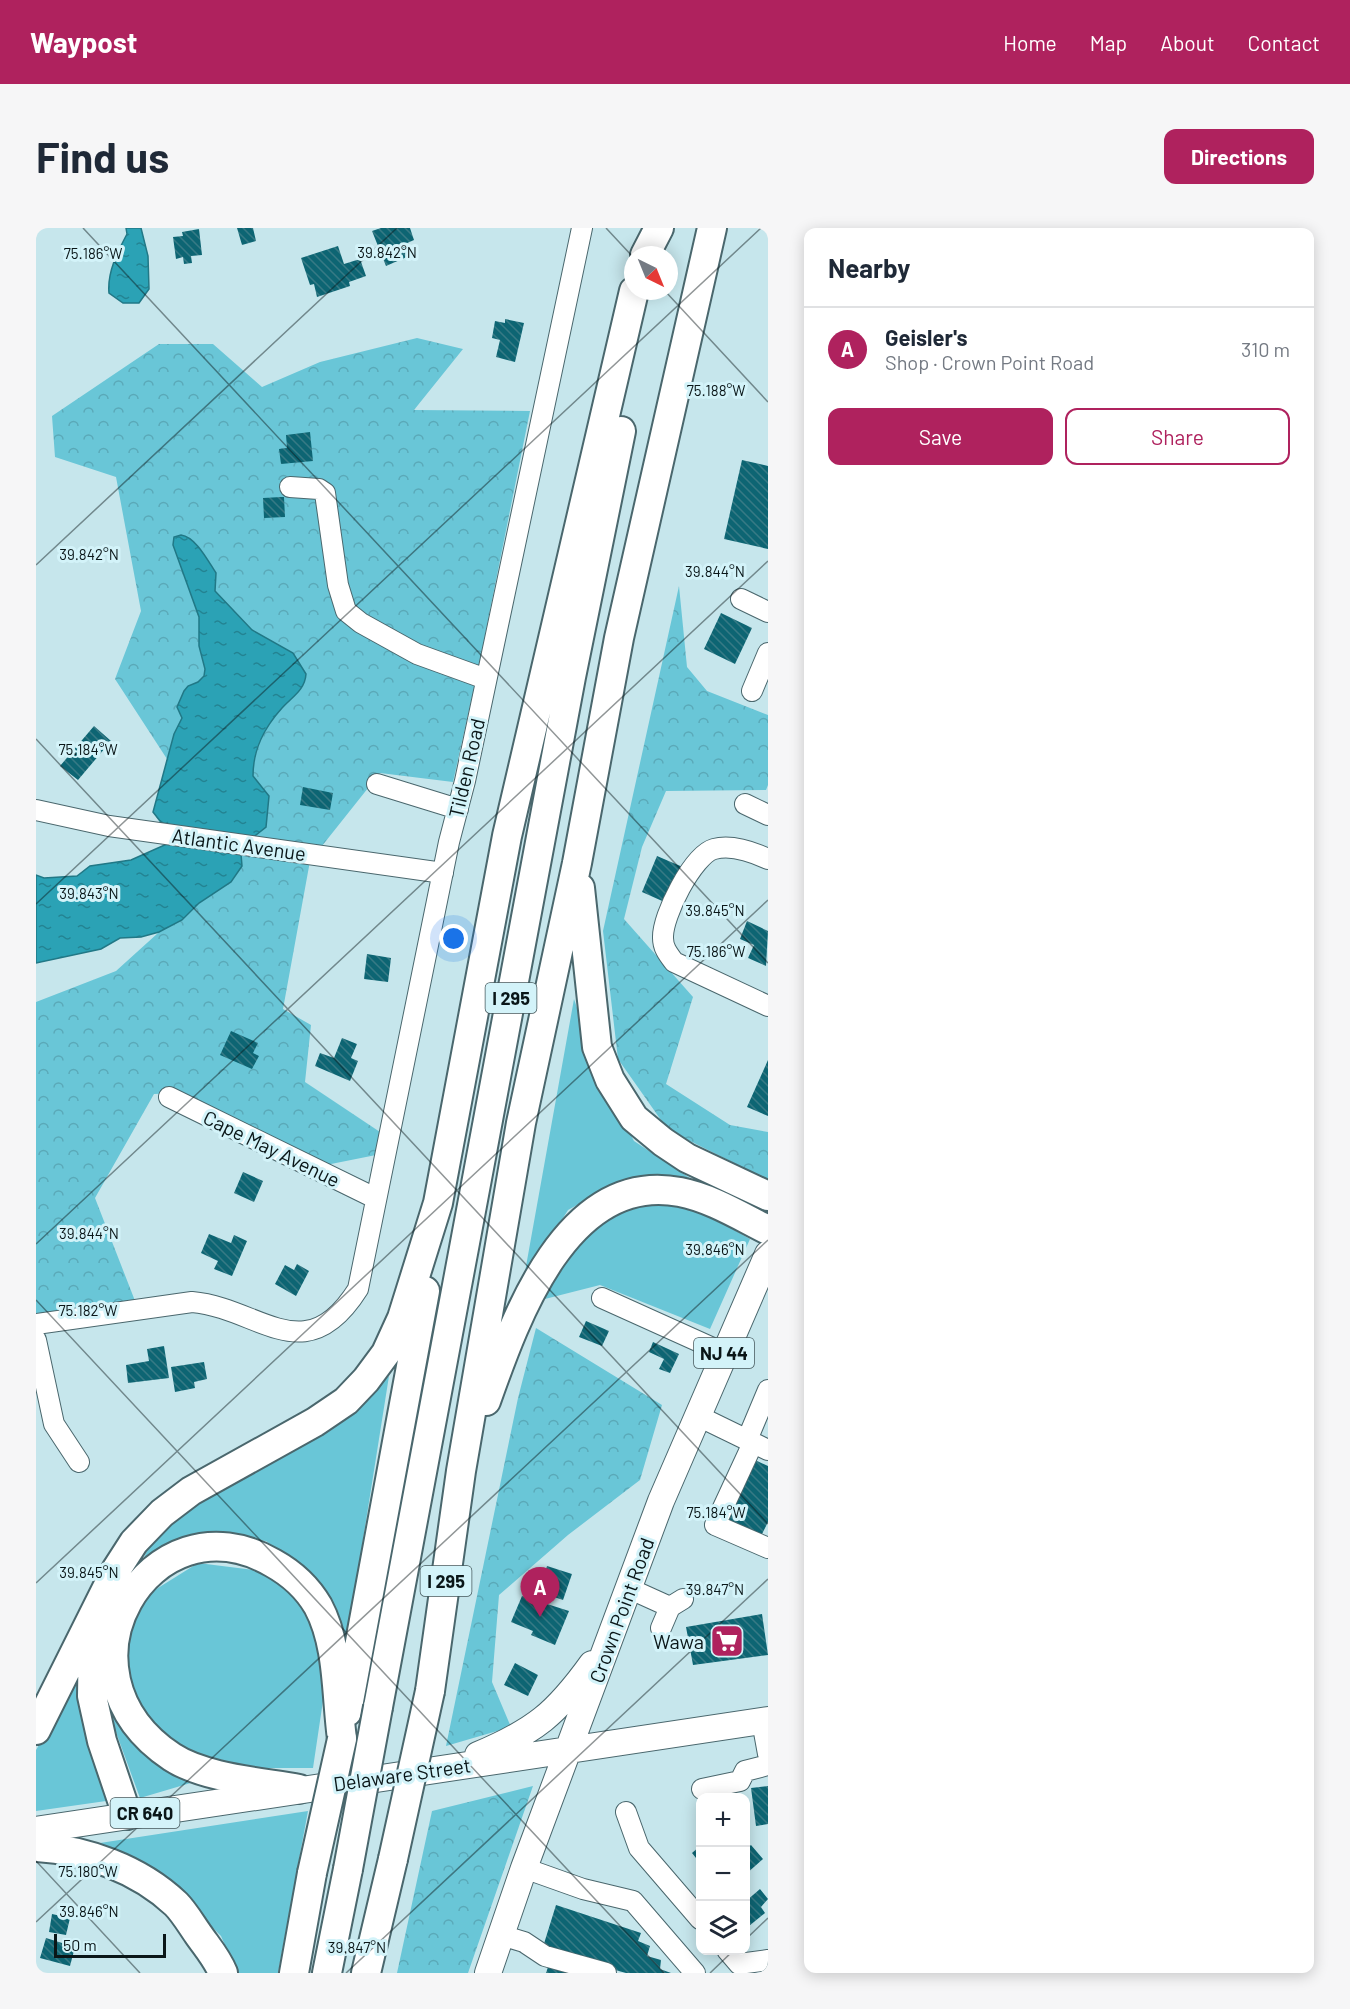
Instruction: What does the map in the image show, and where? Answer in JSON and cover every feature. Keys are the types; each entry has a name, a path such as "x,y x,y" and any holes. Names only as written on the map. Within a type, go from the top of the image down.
{"highway":[{"path":"650,246 660,228"},
{"path":"657,246 660,228"},
{"name":"I 295","path":"366,1973 430,1691 461,1471 521,1123 577,862 619,638 712,228"},
{"path":"294,1973 312,1873 342,1739 429,1270 434,1218 507,836 632,300"},
{"name":"I 295","path":"327,1973 571,677 647,300"},
{"path":"577,862 597,1047 610,1080 634,1118 663,1142 687,1158 768,1196"},
{"path":"461,1471 509,1340 528,1298 554,1252 577,1225 600,1208 623,1197 650,1190 679,1192 704,1199 768,1230"},
{"path":"36,1730 122,1561 134,1542 162,1513 192,1491 315,1422 346,1401 366,1380 386,1353 402,1318 434,1218"},
{"path":"299,1789 204,1771 173,1758 139,1730 123,1705 113,1674 111,1655 118,1617 153,1571 185,1552 222,1547 260,1555 292,1574 317,1605 331,1640 342,1739"},
{"path":"94,1616 92,1696 102,1741 127,1815"},
{"path":"36,1847 93,1857 132,1873 157,1889 177,1905 219,1962 223,1973"}],"main road":[{"name":"Crown Point Road","path":"488,1973 524,1868 570,1751 628,1588 696,1415 768,1254"},
{"path":"448,1767 528,1732 549,1717 571,1694 610,1639"},
{"name":"Delaware Street","path":"36,1830 765,1720"}],"street":[{"name":"Tilden Road","path":"36,1324 192,1302 211,1304 281,1331 298,1334 324,1323 346,1306 357,1289 443,873 582,228"},
{"path":"290,487 319,489 325,493 338,585 346,611 361,623 417,654 486,679"},
{"path":"741,599 767,608"},
{"path":"752,691 768,654"},
{"path":"377,784 458,809"},
{"path":"745,804 768,815"},
{"name":"Atlantic Avenue","path":"36,810 109,826 443,873"},
{"path":"768,859 753,852 733,848 714,849 695,864 665,922 663,938 665,952 686,969 768,1006"},
{"name":"Cape May Avenue","path":"169,1097 375,1198"},
{"path":"602,1298 724,1353"},
{"path":"36,1340 54,1424 79,1462"},
{"path":"768,1390 756,1444 715,1525 768,1548"},
{"path":"696,1415 756,1444"},
{"path":"628,1588 676,1603 661,1628"},
{"path":"765,1720 768,1754"},
{"path":"702,1789 740,1781 745,1771 768,1766"},
{"path":"626,1812 639,1848 696,1914"},
{"path":"524,1868 583,1889 633,1901 695,1973"},
{"path":"501,1935 524,1942 544,1956 606,1973"},
{"path":"734,1963 768,1960"}],"green space":[{"path":"417,338 463,349 414,410 530,411 453,782 380,773 310,861 283,1009 311,1025 305,1082 380,1132 376,1155 321,1166 178,1093 154,1094 95,1198 137,1306 36,1321 36,1002 116,971 242,857 188,858 156,817 167,759 115,679 141,611 116,477 55,457 52,416 159,344 213,344 262,387 320,362"},
{"path":"679,586 687,667 707,691 768,715 768,785 766,790 666,791 642,847 624,919 693,997 666,1084 730,1125 768,1132 768,1180 668,1130 618,1059 603,931"},
{"path":"574,999 601,1079 634,1141 696,1182 663,1175 608,1188 568,1210 523,1283"},
{"path":"653,1203 699,1210 750,1239 710,1329 600,1285 537,1301 572,1247 612,1215"},
{"path":"536,1328 662,1405 640,1480 568,1535 499,1595 492,1682 511,1727 446,1746 518,1398"},
{"path":"389,1376 345,1653 316,1578 266,1541 204,1534 138,1570 155,1534 221,1484 326,1426"},
{"path":"198,1563 263,1571 311,1609 324,1694 313,1768 235,1768 172,1746 127,1702 128,1628 150,1593"},
{"path":"79,1678 93,1756 106,1801 36,1811 36,1750"},
{"path":"109,1713 133,1739 194,1782 140,1798"},
{"path":"533,1786 468,1973 397,1973 432,1811"},
{"path":"308,1811 278,1973 237,1973 221,1936 185,1900 100,1843"}],"water":[{"path":"126,228 141,228 148,256 149,289 139,303 123,303 109,293 111,270 127,234"},
{"path":"181,535 197,545 216,573 215,591 252,630 293,653 306,674 301,689 270,723 257,748 253,776 269,796 266,827 251,839 164,826 153,812 174,734 182,718 177,707 184,691 204,676 205,669 199,646 199,617 173,545 174,537"},
{"path":"169,843 241,854 242,866 231,882 199,903 182,920 159,932 141,937 120,938 101,949 36,963 36,875 44,878 77,876 90,866 131,860"}],"building":[{"path":"237,228 253,228 256,241 242,245"},
{"path":"381,228 410,228 414,240 405,244 409,256 386,266 372,231"},
{"path":"199,229 202,255 191,256 192,263 184,264 183,257 176,259 173,237 183,236 182,232"},
{"path":"338,246 344,264 360,259 366,276 349,282 350,286 317,297 314,284 310,285 301,258"},
{"path":"505,319 524,323 515,362 496,357 500,340 492,338 495,321 505,323"},
{"path":"310,432 313,461 281,464 279,449 287,448 286,435"},
{"path":"742,460 768,466 768,549 724,539"},
{"path":"284,497 285,517 264,518 263,498"},
{"path":"721,613 752,628 735,664 704,649"},
{"path":"94,726 111,741 78,780 60,766"},
{"path":"303,787 333,793 330,810 300,805"},
{"path":"657,856 685,868 669,904 642,892"},
{"path":"747,921 768,931 766,966 748,958 754,945 740,939"},
{"path":"367,954 391,958 388,982 364,979"},
{"path":"231,1031 258,1043 253,1053 259,1056 252,1069 220,1055"},
{"path":"342,1038 357,1044 351,1058 358,1061 350,1081 315,1066 320,1053 334,1058"},
{"path":"768,1060 768,1116 747,1107"},
{"path":"243,1172 263,1181 254,1202 234,1193"},
{"path":"209,1234 231,1243 234,1235 247,1241 232,1276 214,1269 218,1261 201,1253"},
{"path":"297,1264 309,1271 296,1296 275,1284 285,1265 294,1270"},
{"path":"586,1321 609,1331 602,1346 579,1337"},
{"path":"653,1342 679,1354 670,1373 659,1369 664,1359 649,1352"},
{"path":"164,1346 169,1378 128,1383 126,1365 149,1361 147,1349"},
{"path":"204,1362 207,1379 194,1382 195,1388 175,1392 171,1367"},
{"path":"755,1460 768,1466 768,1522 761,1536 727,1520"},
{"path":"547,1566 572,1574 563,1600 539,1592"},
{"path":"522,1596 569,1611 555,1645 531,1635 533,1631 511,1622"},
{"name":"Wawa","path":"762,1614 768,1655 693,1665 686,1627"},
{"path":"515,1663 538,1675 528,1696 504,1685"},
{"path":"768,1786 768,1824 756,1826 751,1788"},
{"path":"750,1847 763,1859 750,1870"},
{"path":"760,1889 768,1899 761,1907 765,1913 750,1925 750,1901 750,1898"},
{"path":"556,1905 641,1933 638,1941 650,1946 647,1956 661,1960 660,1969 671,1973 626,1973 542,1950"},
{"path":"52,1914 70,1918 66,1935 49,1932"},
{"path":"46,1938 75,1947 70,1966 40,1958"},
{"path":"548,1967 565,1972 565,1973 546,1973"}],"place":[{"name":"Geisler's","path":"540,1617"},
{"name":"Wawa","path":"727,1641"}]}
